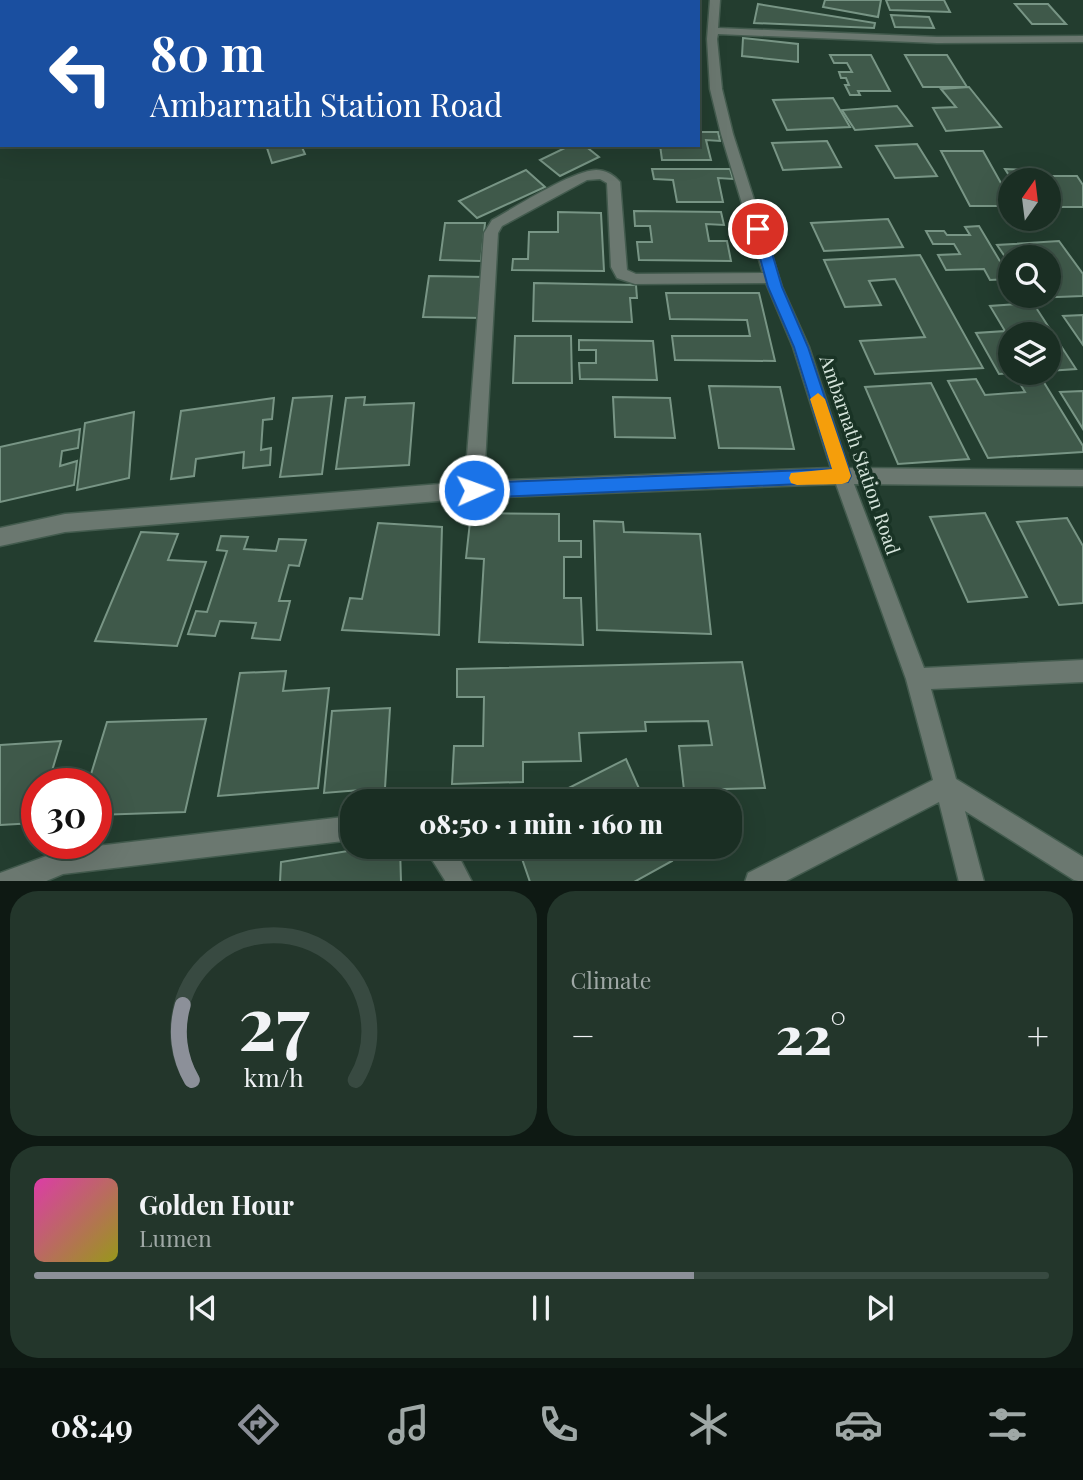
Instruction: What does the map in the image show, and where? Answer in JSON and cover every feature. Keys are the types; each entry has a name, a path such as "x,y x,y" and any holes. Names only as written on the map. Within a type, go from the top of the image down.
{"street":[{"name":"Ambarnath Station Road","path":"712,3 719,101 772,278 801,347 842,476 917,679 972,881"},
{"path":"713,31 937,40 1083,40"},
{"path":"474,490 491,233 497,223 583,177 597,174 607,176 613,182 618,267 622,274 635,279 772,278"},
{"path":"0,537 65,523 474,490 842,476 1083,478"},
{"path":"917,679 1083,671"},
{"path":"757,881 946,786 1083,871"},
{"path":"8,881 64,862 340,829"},
{"path":"448,859 460,881"}],"building":[{"path":"825,0 881,0 878,17 823,7"},
{"path":"886,0 944,0 950,12 890,10"},
{"path":"758,4 875,23 874,28 754,23"},
{"path":"1015,4 1048,4 1066,24 1032,24"},
{"path":"891,15 929,17 934,28 895,27"},
{"path":"743,38 798,44 798,62 742,56"},
{"path":"830,55 871,55 890,91 858,91 860,95 850,95 845,85 849,85 846,78 841,78 839,72 852,72 847,63 834,63"},
{"path":"905,55 947,55 967,87 923,87"},
{"path":"969,87 1001,127 946,131 933,108 956,107 941,89"},
{"path":"833,98 850,127 787,130 773,100"},
{"path":"897,106 912,126 855,130 842,110"},
{"path":"700,132 718,132 720,141 706,140 711,160 662,160 660,147 700,147"},
{"path":"827,141 841,167 783,170 772,143"},
{"path":"917,144 937,176 895,178 876,146"},
{"path":"267,147 302,147 305,154 272,163"},
{"path":"567,147 586,147 599,157 560,176 540,160"},
{"path":"941,151 983,151 998,178 998,206 970,206"},
{"path":"652,169 730,169 733,179 718,178 723,202 677,202 673,180 654,179"},
{"path":"526,170 545,187 477,218 459,201"},
{"path":"1061,176 1077,176 1083,185 1083,207 1061,207"},
{"path":"634,211 721,212 724,225 706,224 709,241 727,241 731,261 639,260 637,242 652,242 650,226 635,226"},
{"path":"558,212 601,213 604,271 512,270 513,259 528,259 529,232 558,232"},
{"path":"888,219 903,247 824,251 811,223"},
{"path":"445,223 485,223 481,261 440,260"},
{"path":"979,226 998,258 998,280 990,280 984,269 946,270 938,255 960,254 954,244 933,244 926,231 970,235 965,227"},
{"path":"1059,241 1083,274 1083,296 1061,297 1061,245 997,245"},
{"path":"920,255 983,368 875,374 860,341 925,337 895,279 869,281 881,305 845,307 824,260"},
{"path":"429,276 486,277 482,318 423,317"},
{"path":"534,283 636,285 637,298 630,298 632,322 533,321"},
{"path":"666,293 759,293 775,361 675,360 672,336 750,336 747,320 670,319"},
{"path":"990,306 1036,308 1045,322 1000,322"},
{"path":"1083,315 1083,345 1063,316"},
{"path":"998,331 998,372 976,333"},
{"path":"515,336 571,336 572,383 513,383"},
{"path":"579,340 653,341 657,380 580,379 579,363 596,363 596,350 579,350"},
{"path":"1061,346 1076,369 1061,370"},
{"path":"976,379 985,395 1025,392 1021,385 1046,385 1083,446 1083,452 988,458 948,381"},
{"path":"931,383 969,459 898,464 865,387"},
{"path":"709,386 780,387 794,449 719,448"},
{"path":"1083,391 1083,429 1060,392"},
{"path":"332,396 322,474 280,477 293,398"},
{"path":"365,397 364,405 414,403 409,465 336,469 346,398"},
{"path":"613,397 670,398 675,438 615,437"},
{"path":"274,398 272,419 263,420 261,450 271,448 270,465 243,468 244,452 196,459 194,476 171,479 181,411"},
{"path":"134,412 129,478 77,490 85,423"},
{"path":"80,429 78,448 62,451 60,466 77,461 74,485 0,502 0,447"},
{"path":"471,513 559,514 559,541 581,541 581,557 564,557 564,598 581,598 583,645 479,642 484,559 466,558"},
{"path":"985,513 1027,597 968,602 930,517"},
{"path":"1067,518 1083,546 1083,603 1059,605 1017,522"},
{"path":"594,521 623,522 624,532 700,534 711,634 597,630"},
{"path":"378,523 442,527 439,635 342,630 350,598 362,599"},
{"path":"141,532 178,534 168,560 206,562 177,646 95,641"},
{"path":"221,536 248,537 244,549 276,551 279,539 306,540 299,566 289,565 279,601 290,601 280,640 252,638 256,623 220,621 215,636 188,634 196,611 207,612 227,551 217,550"},
{"path":"742,662 765,788 684,789 679,746 712,745 708,721 645,722 646,731 579,733 581,761 523,762 523,782 452,784 454,746 483,746 484,697 457,697 457,669"},
{"path":"286,671 283,691 329,688 318,788 218,796 240,673"},
{"path":"390,708 385,788 340,789 340,792 324,793 332,711"},
{"path":"206,719 185,812 112,814 112,768 93,768 107,722"},
{"path":"61,741 53,768 21,768 21,824 0,825 0,745"},
{"path":"626,759 639,789 567,789"},
{"path":"340,852 340,859 400,859 401,881 280,881 281,862"},
{"path":"522,859 671,859 672,861 636,881 530,881"}],"slow traffic":[{"path":"797,478 842,476 818,399"}],"route":[{"path":"474,490 842,476 801,347 775,287 758,229"}]}
